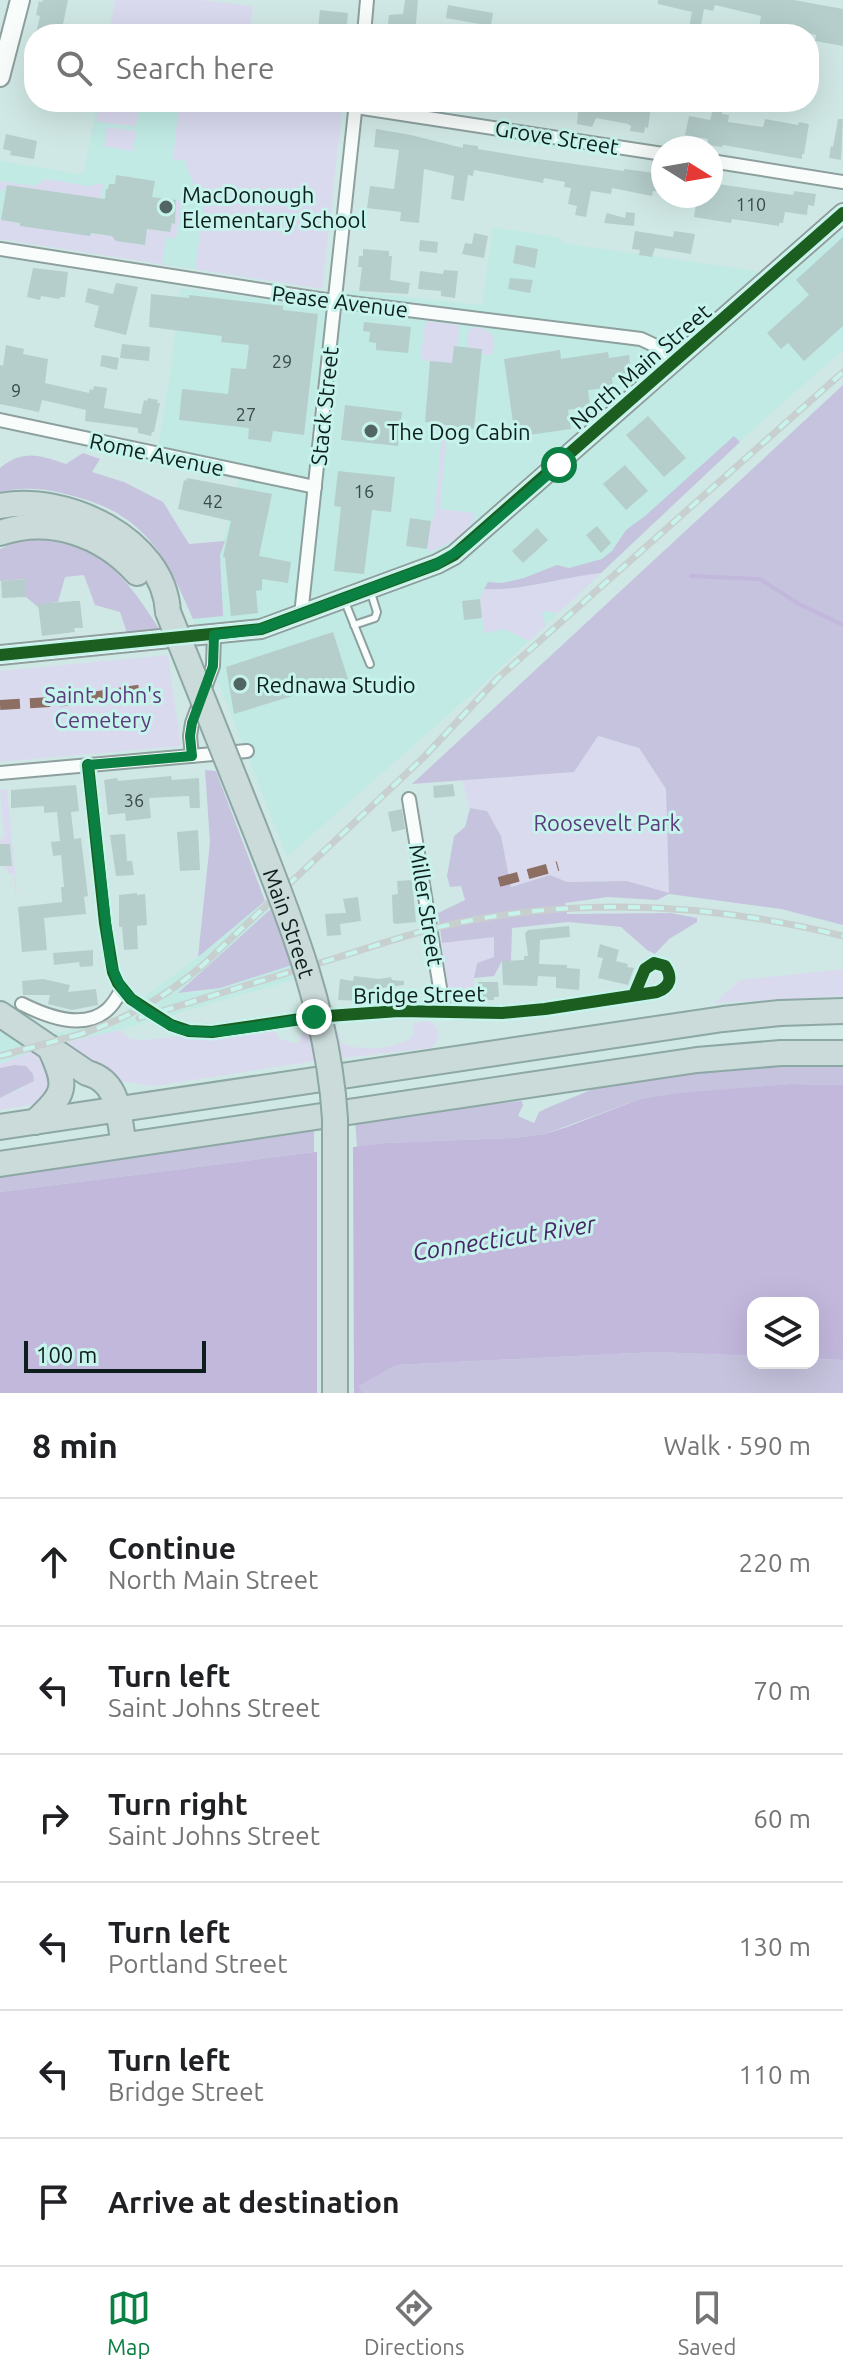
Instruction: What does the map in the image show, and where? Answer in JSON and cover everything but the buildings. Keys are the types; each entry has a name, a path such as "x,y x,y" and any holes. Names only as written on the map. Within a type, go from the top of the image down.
{"highway":[{"name":"Main Street","path":"0,506 27,503 64,508 105,525 126,540 148,564 164,589 168,612 291,920 312,986 333,1084 335,1393"},
{"name":"Main Street","path":"0,533 44,527 72,531 93,539 132,567 168,612"},
{"path":"11,1009 50,1048 87,1073 99,1097 117,1109 124,1145"},
{"path":"0,1127 710,1021 780,1013 843,1011"},
{"path":"35,1122 53,1105 61,1089 62,1075 50,1048"},
{"path":"0,1164 697,1060 781,1053 843,1053"}],"street":[{"path":"0,77 20,0"},
{"path":"365,24 367,0"},
{"name":"Stack Street","path":"301,615 355,112"},
{"name":"Grove Street","path":"405,112 651,152"},
{"path":"723,163 843,182"},
{"name":"North Main Street","path":"0,655 261,629 437,564 466,546 843,213"},
{"name":"Pease Avenue","path":"0,249 305,297 641,339 658,347 674,363"},
{"name":"Rome Avenue","path":"0,420 315,487"},
{"path":"192,756 192,723 213,666 214,635"},
{"path":"0,773 247,751"},
{"path":"11,1009 61,1020 92,1017 109,1009 122,989 113,972 106,934 88,765"},
{"name":"Miller Street","path":"409,799 444,1012"},
{"name":"Bridge Street","path":"122,989 137,1004 163,1021 189,1031 212,1032 330,1016 399,1011 517,1012 634,995"}],"lane":[{"path":"354,625 375,618 377,612 370,589"},
{"path":"344,599 370,664"}],"shaded area":[{"name":"MacDonough Elementary School","path":"95,112 342,112 322,289 0,239 0,161 84,173"},
{"path":"493,227 562,238 562,243 757,271 778,284 843,229 843,350 759,424 483,684 287,857 193,619 223,615 220,555 242,465 158,446 180,288 318,306 352,291 482,305"},
{"path":"843,385 843,925 781,909 669,894 657,900 608,897 565,903 567,914 671,913 697,918 697,922 669,939 655,954 621,927 568,922 512,928 511,961 502,961 494,976 474,978 477,963 494,957 494,937 442,943 438,913 465,900 461,886 450,887 447,876 454,836 465,827 470,808 487,811 501,836 511,887 550,875 567,882 627,881 669,893 666,789 639,748 598,736 574,772 412,784"},
{"path":"734,436 740,442 601,573 514,588 484,589 488,582 502,583 557,565 569,568 602,559 612,551 626,530"},
{"path":"83,453 100,459 92,472 124,482 163,502 189,544 225,541 220,555 223,616 193,619 162,557 135,526 118,514 98,504 55,492 28,489 0,492 0,468 16,458 40,456 66,464"},
{"path":"32,540 76,547 109,566 135,594 160,630 127,633 120,612 95,605 84,575 65,577 58,602 38,607 26,597 24,579 0,581 0,549"},
{"path":"205,770 216,771 265,901 198,957 210,842"},
{"path":"265,901 269,911 180,993 220,988 292,965 297,979 120,1030 63,1043 53,1037 55,1033 100,1024 123,1014"},
{"path":"271,909 292,965 220,988 178,993"},
{"path":"2,1031 31,1052 0,1064"},
{"path":"843,1063 843,1085 790,1084 640,1099 545,1134 357,1147 355,1120 522,1101 518,1116 534,1123 539,1112 547,1108 593,1089 628,1080 746,1066"},
{"path":"26,1066 33,1074 34,1081 0,1098 0,1068"},
{"path":"314,1125 314,1152 0,1192 0,1177"},
{"path":"656,1352 747,1356 747,1369 819,1369 819,1359 843,1360 843,1393 363,1393 357,1386 397,1365"}],"green space":[{"path":"115,0 200,0 253,6 251,24 111,24"},
{"path":"97,112 138,112 136,127 96,121"},
{"path":"178,112 342,112 322,289 195,269 206,194 194,186 184,159 173,161"},
{"path":"107,127 136,131 133,151 104,146"},
{"path":"45,179 85,187 103,183 101,199 7,185 6,189 1,189 0,196 0,181 35,186"},
{"path":"176,200 182,202 176,239 166,237 162,263 172,266 0,239 0,219 90,236 91,233 108,236 109,230 117,241 144,245 147,229 170,232 172,223 175,223"},
{"path":"427,321 459,325 458,347 454,347 440,509 474,513 464,532 430,552 427,549 434,518 449,363 425,361 421,357"},
{"path":"472,327 489,331 494,342 492,355 467,348 468,332"},
{"path":"601,573 559,613 544,611 542,615 546,626 529,641 505,629 484,633 480,599 484,589 514,588"},
{"name":"Saint John's Cemetery","path":"168,655 181,746 0,762 0,671"},
{"name":"Roosevelt Park","path":"597,736 639,748 666,789 669,894 627,881 567,882 550,875 511,887 501,836 487,811 470,808 462,780 573,772"},
{"path":"7,789 17,892 14,874 8,874 8,869 3,866 11,865 10,844 0,844 0,839 4,838 0,790"},
{"path":"494,936 494,957 477,963 474,994 449,994 442,943"},
{"path":"843,969 843,996 714,1003 740,980"},
{"path":"429,1021 439,1034 431,1048 315,1061 154,1086 121,1081 63,1043 120,1030 130,1039 143,1040 262,1029 274,1030 279,1039 298,1044 302,1034 339,1032 341,1043 358,1048 378,1048 406,1040 413,1036 414,1023"},
{"path":"31,1052 45,1064 50,1090 41,1103 0,1110 0,1098 24,1088 14,1065 0,1068 0,1064"}],"water":[{"name":"Connecticut River","path":"790,1084 843,1085 843,1360 819,1359 819,1297 747,1297 747,1356 656,1352 397,1365 358,1386 363,1393 0,1393 0,1192 385,1143 545,1134 640,1099"}],"pier":[{"path":"353,1143 354,1393 317,1393 317,1148"}],"waterway":[{"path":"691,576 760,579 799,604 843,625"}],"railway":[{"path":"74,1036 143,1007 204,964 424,757 498,678 843,372"},
{"path":"139,1018 409,935 502,915 600,907 697,911 795,925 843,936"},
{"path":"0,1056 85,1033"}],"marked path":[{"path":"0,705 66,701 150,688"},
{"path":"499,882 558,866"}],"cycle path":[{"path":"0,655 261,629 437,564 454,555 843,213"},
{"path":"88,765 113,972 131,999 171,1025 189,1031 212,1032 314,1017 399,1011 502,1013 545,1009 657,992 669,982 665,966 654,963 645,969 634,995"}],"place":[{"name":"MacDonough Elementary School","path":"166,207"},
{"name":"The Dog Cabin","path":"371,431"},
{"name":"Rednawa Studio","path":"240,684"}],"route":[{"path":"314,1017 212,1032 189,1031 163,1021 137,1004 122,989 110,958 88,765 192,756 192,723 213,666 214,635 261,629 437,564 466,546 559,465"}]}
